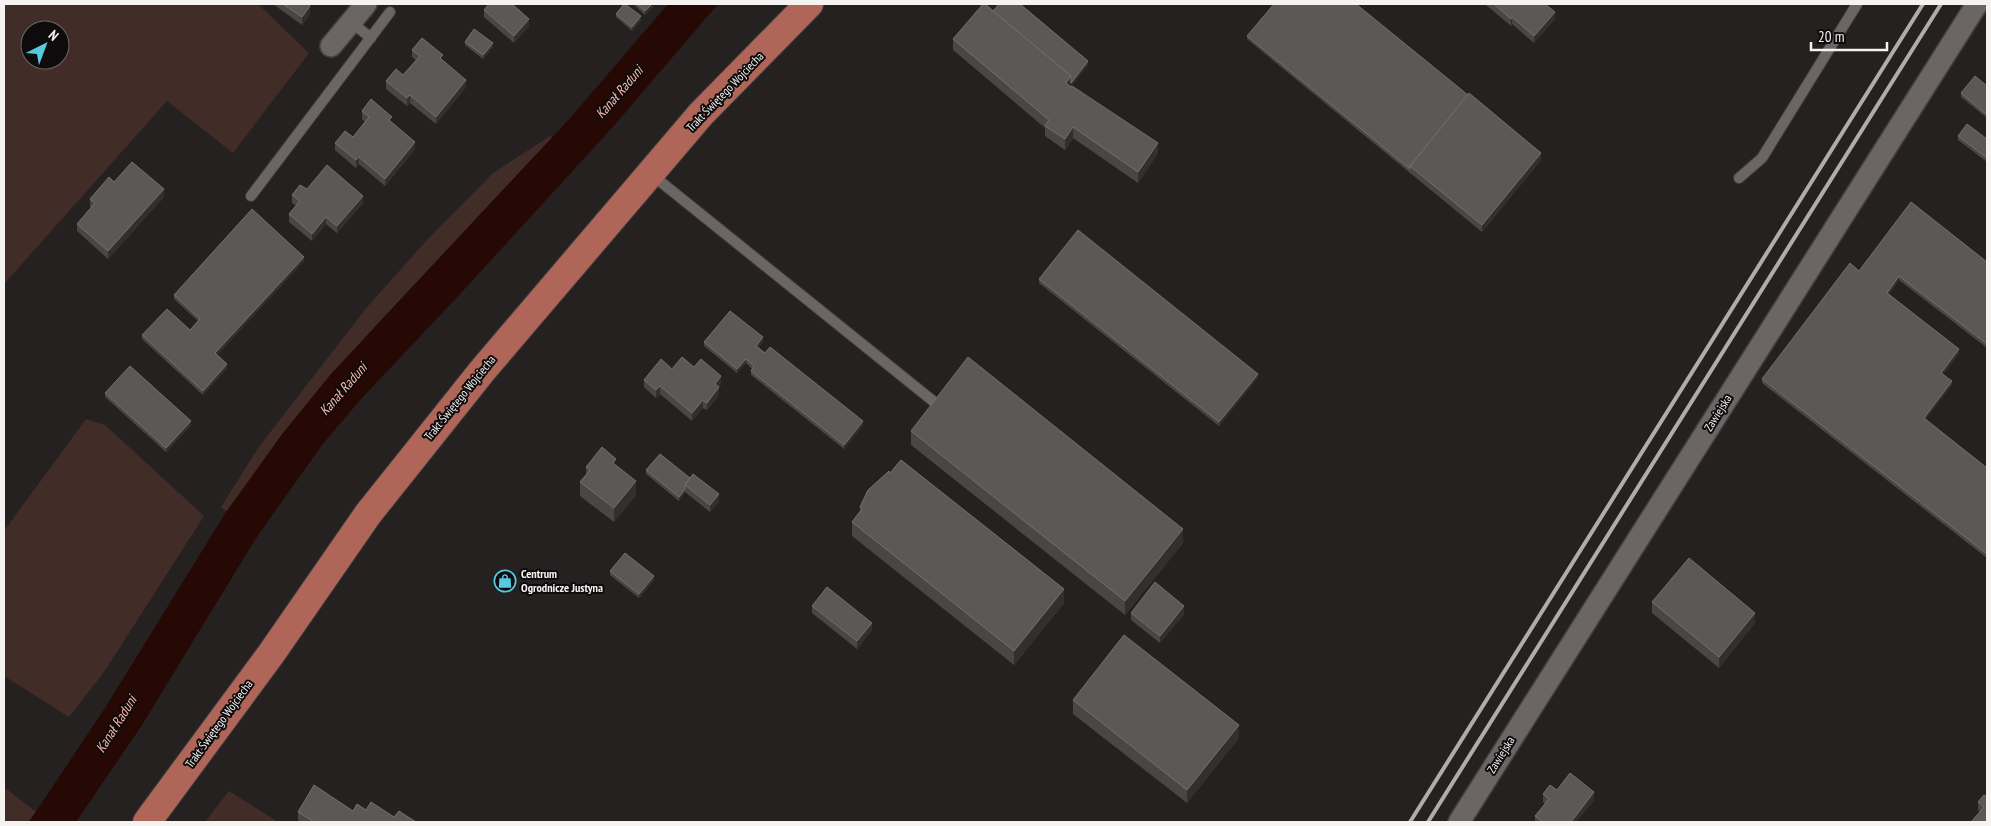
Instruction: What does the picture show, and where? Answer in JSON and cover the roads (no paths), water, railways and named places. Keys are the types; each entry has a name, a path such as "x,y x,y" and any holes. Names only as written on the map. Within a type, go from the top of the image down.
{"main road":[{"name":"Trakt Świętego Wojciecha","path":"148,822 271,654 368,514 482,371 702,114 809,4"}],"street":[{"path":"331,46 366,4"},
{"name":"Zawiejska","path":"1459,822 1977,4"}],"lane":[{"path":"1739,178 1762,158 1857,4"},
{"path":"251,196 390,12"},
{"path":"351,22 371,38"},
{"path":"650,174 933,401"}],"water":[{"name":"Kanał Raduni","path":"668,4 718,4 611,129 361,399 322,445 256,538 142,725 76,822 29,822 105,708 226,512 283,433 331,374 572,116"}],"railway":[{"path":"1410,822 1923,4"},
{"path":"1428,822 1941,4"}],"place":[{"name":"Centrum Ogrodnicze Justyna","path":"505,581"}]}
